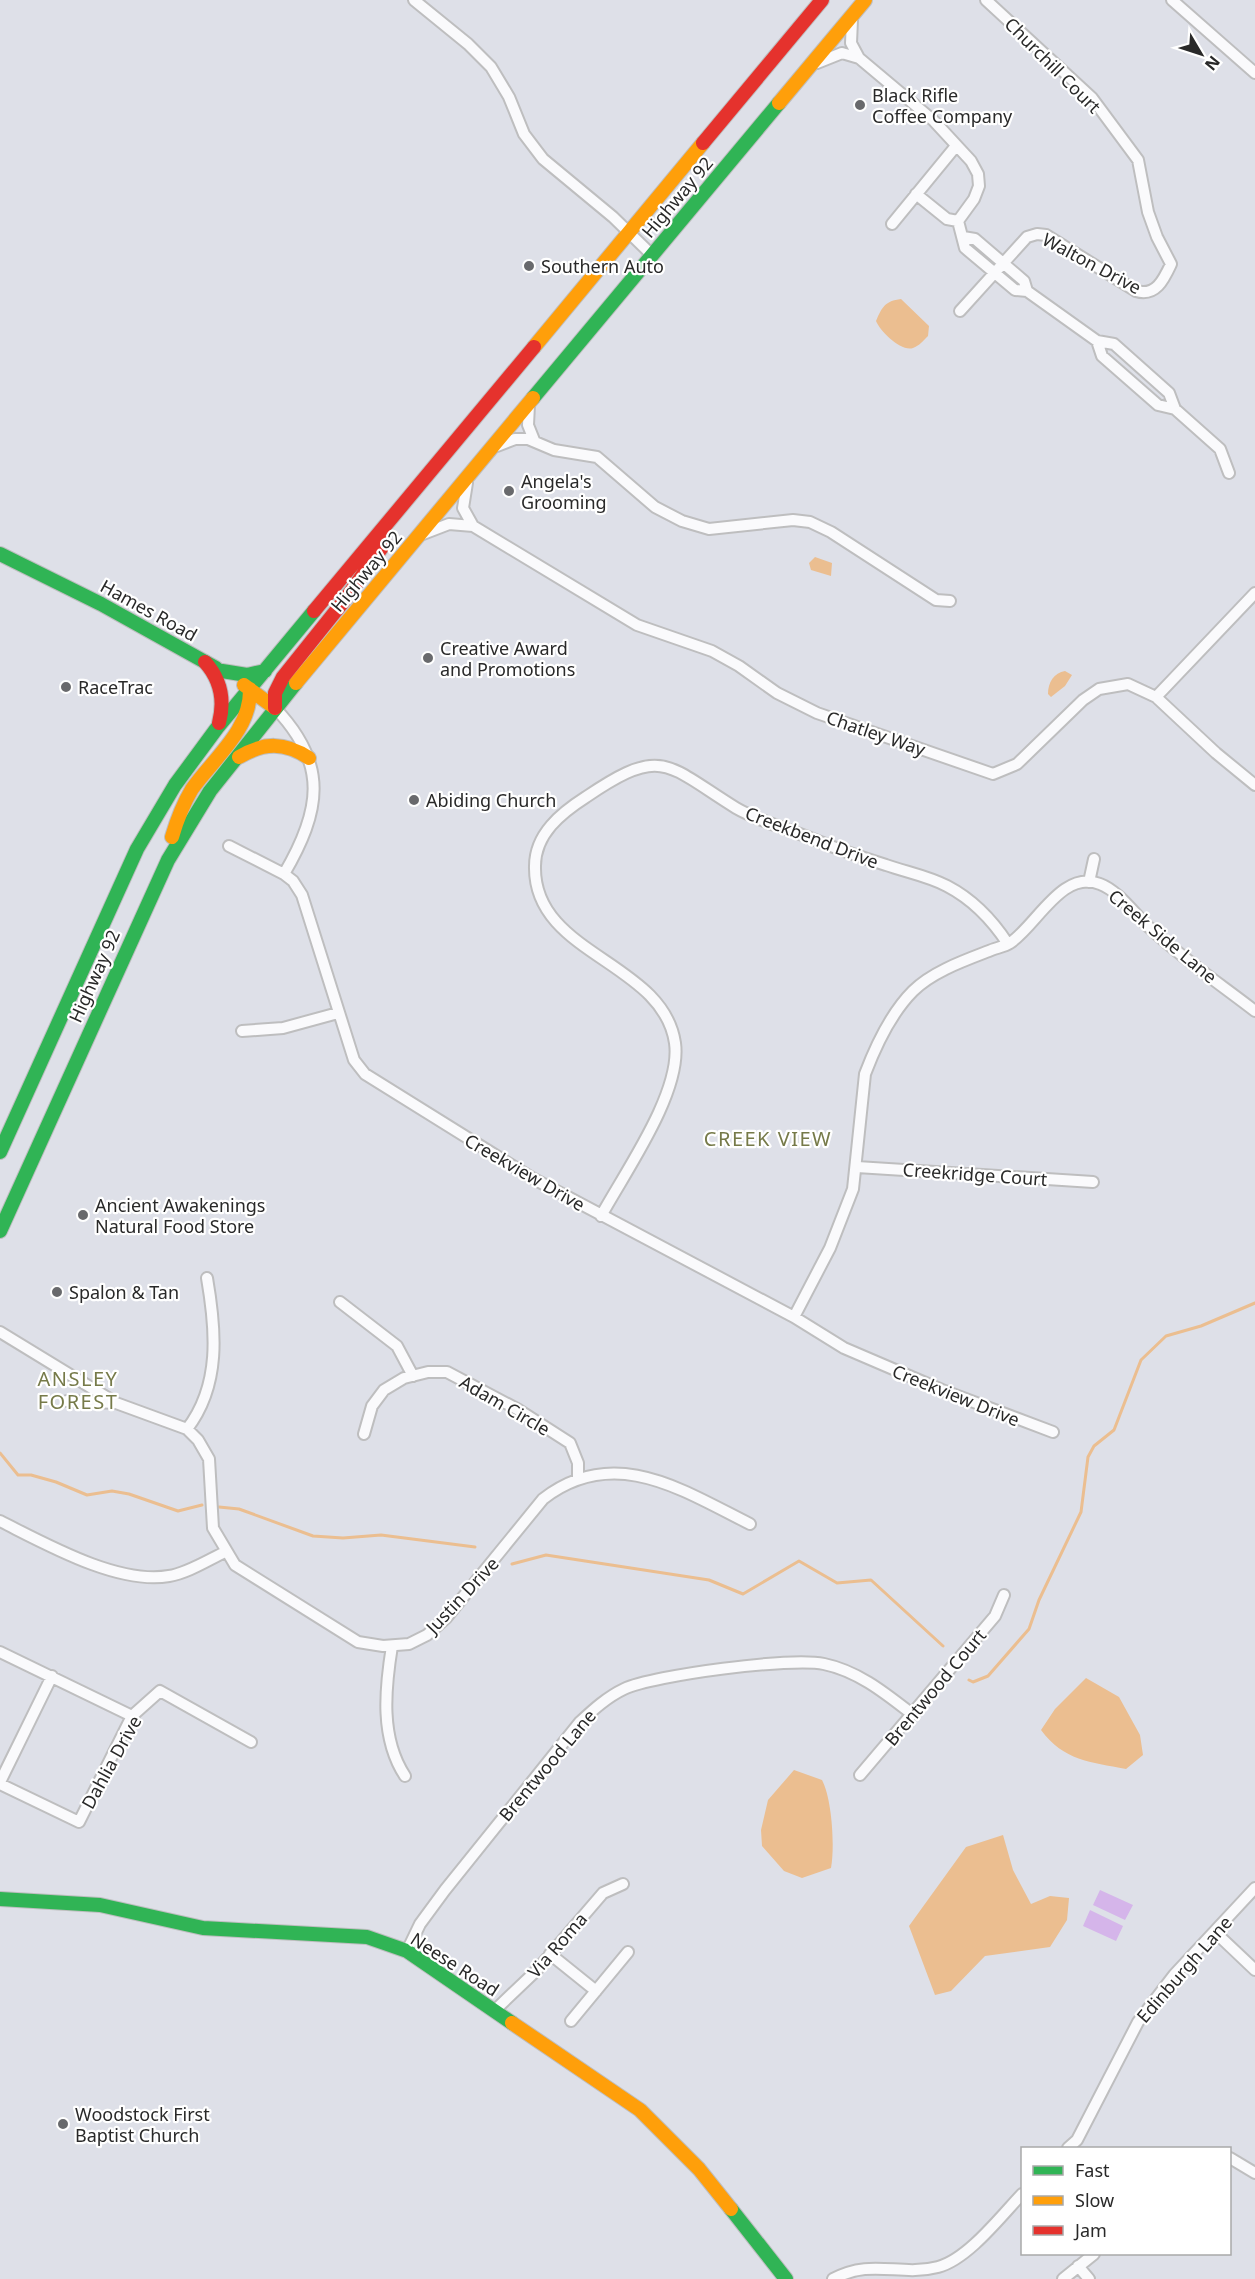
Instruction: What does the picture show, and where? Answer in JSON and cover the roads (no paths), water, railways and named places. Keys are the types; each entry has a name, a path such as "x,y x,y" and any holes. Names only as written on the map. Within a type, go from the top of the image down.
{"main road":[{"name":"Highway 92","path":"0,1152 137,849 175,785 217,728 822,0"},
{"name":"Highway 92","path":"0,1231 168,860 196,813 231,763 865,0"},
{"path":"275,708 275,693 283,677 375,558 396,524 404,504"},
{"name":"Hames Road","path":"0,554 101,604 222,671 275,708"},
{"path":"205,662 215,673 221,689 222,712 217,728"},
{"path":"222,671 247,675 266,670"},
{"path":"168,860 175,828 185,802 244,720 250,705 250,689"},
{"path":"231,763 254,748 274,743 295,749 309,758"},
{"name":"Neese Road","path":"0,1899 100,1905 203,1928 367,1937 407,1951 611,2088 657,2124 706,2178 786,2279"}],"street":[{"path":"414,0 468,44 491,67 509,97 524,134 543,159 613,217 652,255"},
{"name":"Churchill Court","path":"986,0 1092,98 1138,160 1148,212 1157,237 1171,264"},
{"path":"1172,0 1255,73"},
{"path":"853,15 851,43 859,58 934,121 971,161 978,174 980,186 974,199 958,221"},
{"path":"807,69 842,53 859,58"},
{"path":"892,224 956,146"},
{"path":"916,194 947,219 958,221"},
{"path":"958,221 965,248 1015,290 1027,291 1097,341 1114,344 1169,393 1174,409"},
{"name":"Walton Drive","path":"960,311 1027,237 1037,234 1046,235 1136,291 1145,294 1153,291 1163,281 1171,264"},
{"path":"963,237 975,239 1003,262 1024,281 1027,291"},
{"path":"1097,341 1102,356 1158,405 1174,409 1220,449 1229,473"},
{"path":"529,403 528,425 534,440"},
{"path":"492,448 515,439 534,440 554,450 597,457 639,496 682,521 709,529 793,520 810,522 831,532 936,600 950,601"},
{"path":"470,474 464,494 463,508 473,526"},
{"path":"418,537 449,524 473,526"},
{"name":"Chatley Way","path":"473,526 637,625 712,651 739,666 777,693 817,713 993,774 1017,764 1083,700 1099,689 1128,684 1156,696 1216,753 1255,785"},
{"path":"1156,696 1255,593"},
{"path":"229,846 284,874 298,850 313,813 315,782 309,758 296,732 275,708"},
{"name":"Creekbend Drive","path":"602,1216 663,1106 674,1073 675,1045 668,1020 651,998 549,916 539,894 536,886 535,856 542,837 573,805 635,768 661,765 677,770 749,814 829,846 950,887 983,913 1008,944"},
{"path":"1089,882 1094,859"},
{"name":"Creekview Drive","path":"284,874 293,881 302,895 354,1060 365,1074 532,1178 794,1317 869,1360 1053,1432"},
{"name":"Creek Side Lane","path":"794,1317 845,1215 857,1167 857,1134 865,1074 872,1056 904,1001 924,982 941,972 1008,944 1060,893 1079,882 1089,882 1101,884 1111,891 1153,931 1255,1011"},
{"path":"242,1031 283,1028 338,1012"},
{"name":"Creekridge Court","path":"857,1167 1093,1182"},
{"path":"0,1332 116,1403 187,1429 199,1413 210,1389 214,1321 207,1278"},
{"path":"340,1302 397,1346 413,1376"},
{"name":"Adam Circle","path":"364,1434 372,1406 384,1390 413,1376 447,1372 517,1409 570,1443 578,1463 578,1478"},
{"path":"68,1401 116,1403"},
{"name":"Justin Drive","path":"187,1429 198,1440 208,1459 213,1528 225,1552 235,1565 358,1642 392,1646 409,1644 433,1629 495,1559 543,1499 561,1485 578,1478 602,1473 660,1479 750,1524"},
{"path":"0,1521 114,1573 145,1579 173,1576 225,1552"},
{"name":"Brentwood Court","path":"860,1775 995,1616 1005,1595"},
{"path":"392,1646 388,1671 388,1738 395,1761 405,1776"},
{"path":"0,1652 132,1716"},
{"name":"Brentwood Lane","path":"407,1951 420,1924 445,1890 580,1722 598,1705 624,1689 655,1680 745,1667 796,1663 823,1664 847,1672 878,1688 912,1714"},
{"path":"0,1783 52,1676"},
{"name":"Dahlia Drive","path":"0,1783 79,1822 132,1716 160,1691 251,1742"},
{"name":"Via Roma","path":"494,2011 550,1954 603,1893 623,1884"},
{"name":"Edinburgh Lane","path":"1069,2147 1077,2140 1138,2022 1174,1975 1255,1888"},
{"path":"1215,1932 1255,1970"},
{"path":"572,2021 628,1952"},
{"path":"550,1954 596,1991"},
{"path":"1231,2159 1255,2173"},
{"path":"833,2279 849,2270 869,2267 915,2269 946,2263 975,2242 1021,2196"},
{"path":"1063,2279 1092,2255"},
{"path":"1078,2266 1089,2279"}],"waterway":[{"path":"969,1680 973,1682 988,1676 1029,1629 1039,1600 1081,1512 1088,1457 1094,1446 1114,1430 1141,1360 1166,1336 1201,1326 1255,1303"},
{"path":"0,1453 18,1475 31,1475 56,1482 87,1495 112,1491 129,1494 178,1511 202,1505"},
{"path":"219,1507 239,1509 313,1536 343,1538 381,1535 475,1547"},
{"path":"512,1564 546,1555 709,1580 743,1594 799,1561 837,1583 871,1580 943,1646"}],"place":[{"name":"Black Rifle Coffee Company","path":"860,105"},
{"name":"Southern Auto","path":"529,266"},
{"name":"Angela's Grooming","path":"509,491"},
{"name":"Creative Award and Promotions","path":"428,658"},
{"name":"RaceTrac","path":"66,687"},
{"name":"Abiding Church","path":"414,800"},
{"name":"Ancient Awakenings Natural Food Store","path":"83,1215"},
{"name":"Spalon & Tan","path":"57,1292"},
{"name":"Woodstock First Baptist Church","path":"63,2124"}],"district":[{"name":"CREEK VIEW","path":"768,1138"},
{"name":"ANSLEY FOREST","path":"78,1390"}]}
